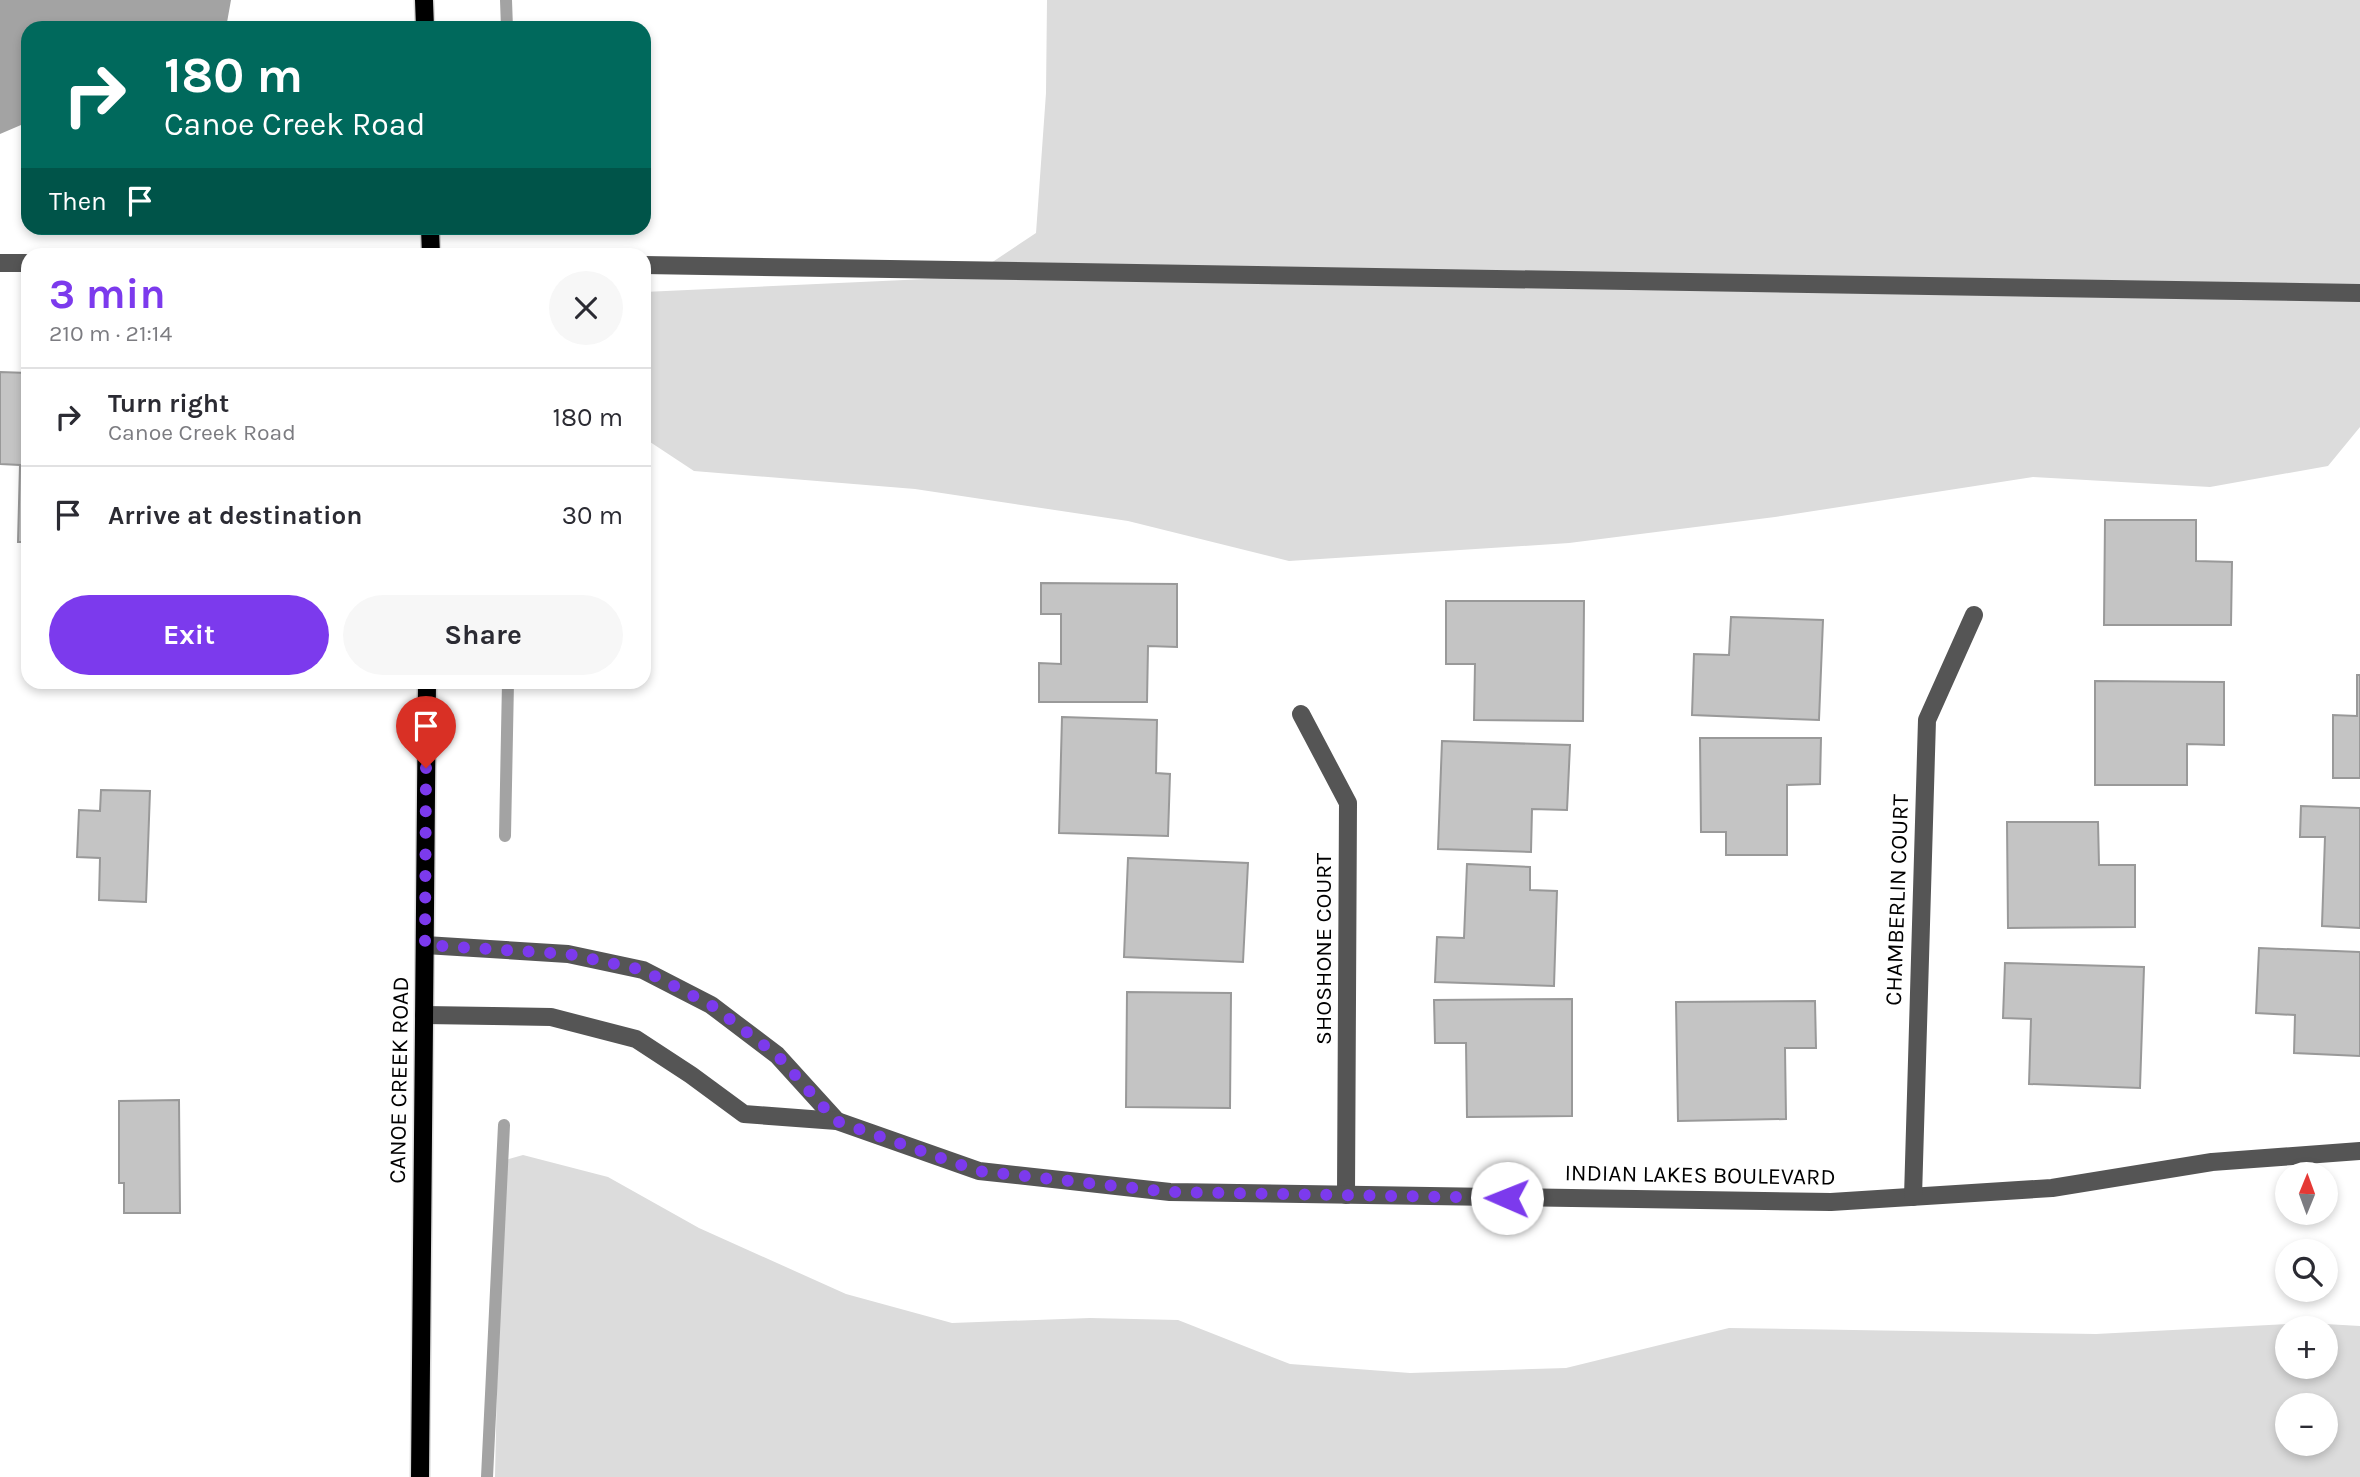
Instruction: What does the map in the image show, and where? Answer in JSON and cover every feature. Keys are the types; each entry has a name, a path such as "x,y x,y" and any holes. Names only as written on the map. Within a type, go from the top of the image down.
{"main road":[{"path":"424,0 425,21"},
{"name":"CANOE CREEK ROAD","path":"420,1477 427,689"}],"street":[{"path":"0,263 21,263"},
{"path":"651,265 2360,293"},
{"name":"CHAMBERLIN COURT","path":"1913,1197 1927,720 1974,615"},
{"name":"SHOSHONE COURT","path":"1301,714 1348,803 1346,1195"},
{"name":"INDIAN LAKES BOULEVARD","path":"425,945 568,954 643,970 711,1005 777,1055 836,1121"},
{"name":"INDIAN LAKES BOULEVARD","path":"424,1015 551,1017 636,1039 744,1114 836,1121 978,1171 1170,1192 1831,1202 2052,1188 2212,1162 2360,1152"}],"shaded area":[{"path":"0,0 231,0 227,21 21,21 21,125 0,134"},
{"path":"1047,0 2360,0 2360,427 2328,466 2210,487 2033,477 1775,517 1569,543 1289,561 1128,521 915,489 694,471 651,443 651,292 970,277 1036,233 1046,93"},
{"path":"523,1155 608,1177 699,1228 846,1294 952,1323 1090,1318 1178,1320 1290,1364 1410,1373 1566,1368 1729,1328 2096,1334 2275,1325 2275,1379 2338,1379 2338,1325 2360,1326 2360,1477 495,1477 502,1161"}],"building":[{"path":"0,372 21,373 21,542 18,542 20,465 0,464"},
{"path":"2105,520 2196,520 2196,561 2232,562 2231,625 2104,625"},
{"path":"1041,583 1177,584 1177,647 1148,646 1147,702 1039,702 1039,663 1061,664 1061,614 1041,614"},
{"path":"1446,601 1584,601 1583,721 1474,720 1475,664 1446,664"},
{"path":"1731,617 1823,620 1819,720 1692,715 1694,654 1729,655"},
{"path":"2357,675 2360,675 2360,778 2333,778 2333,715 2357,716"},
{"path":"2095,681 2224,682 2224,745 2187,744 2187,785 2095,785"},
{"path":"1062,717 1157,720 1156,773 1170,774 1168,836 1059,833"},
{"path":"1700,738 1821,738 1820,784 1787,785 1787,855 1726,855 1726,832 1701,832"},
{"path":"1442,741 1570,745 1567,810 1532,809 1531,852 1438,849"},
{"path":"101,790 150,791 146,902 99,900 100,858 77,857 79,810 100,811"},
{"path":"2301,806 2360,808 2360,928 2322,926 2325,837 2300,837"},
{"path":"2007,822 2098,822 2099,865 2135,865 2135,927 2008,928"},
{"path":"1128,858 1248,863 1243,962 1124,957"},
{"path":"1467,864 1530,867 1530,890 1557,891 1554,986 1435,982 1437,937 1464,938"},
{"path":"2259,948 2360,952 2360,1056 2294,1053 2295,1015 2256,1013"},
{"path":"2005,963 2144,967 2140,1088 2029,1084 2031,1019 2003,1018"},
{"path":"1127,992 1231,993 1230,1108 1126,1107"},
{"path":"1572,999 1572,1116 1467,1117 1466,1043 1435,1043 1434,1000"},
{"path":"1815,1001 1816,1048 1785,1048 1786,1119 1678,1121 1676,1002"},
{"path":"179,1100 180,1213 124,1213 124,1183 119,1183 119,1101"}],"waterway":[{"path":"506,0 507,21"},
{"path":"505,836 508,689"},
{"path":"487,1477 504,1125"}],"route":[{"path":"426,768 425,945 568,954 643,970 711,1005 777,1055 836,1121 978,1171 1170,1192 1507,1198"}]}
